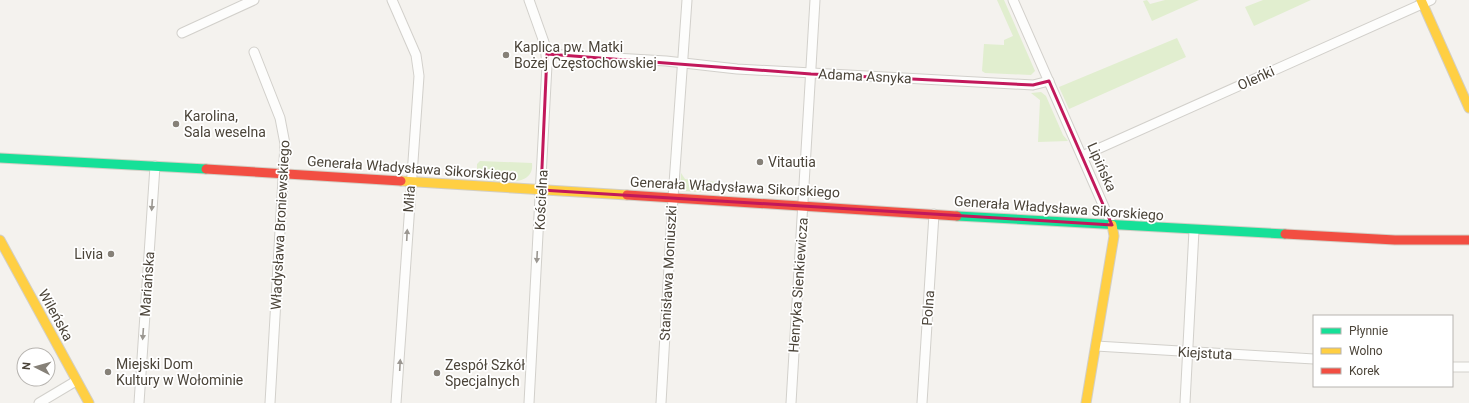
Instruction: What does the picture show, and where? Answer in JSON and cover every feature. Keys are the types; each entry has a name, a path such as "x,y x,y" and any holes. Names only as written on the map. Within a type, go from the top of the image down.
{"street":[{"path":"182,33 254,0"},
{"name":"Miła","path":"392,0 414,50 419,69 410,182 399,376 396,403"},
{"name":"Kościelna","path":"529,0 547,54 542,190 529,403"},
{"name":"Stanisława Moniuszki","path":"661,403 673,198 687,0"},
{"name":"Henryka Sienkiewicza","path":"791,403 815,0"},
{"name":"Lipińska","path":"1013,0 1112,225 1114,236 1086,403"},
{"path":"1425,1 1469,108"},
{"name":"Oleńki","path":"1082,156 1425,1"},
{"name":"Władysława Broniewskiego","path":"254,52 283,127 285,144 270,403"},
{"name":"Adama Asnyka","path":"547,54 682,62 737,70 811,74 1033,85 1049,81"},
{"name":"Generała Władysława Sikorskiego","path":"0,158 803,205 1194,230 1396,240 1469,240"},
{"name":"Mariańska","path":"139,403 155,166"},
{"name":"Polna","path":"922,403 934,214"},
{"path":"1185,403 1189,352 1194,230"},
{"name":"Wileńska","path":"0,240 89,403"},
{"name":"Kiejstuta","path":"1096,346 1313,359"},
{"path":"1453,366 1469,368"},
{"path":"39,403 76,381"}],"highlighted area":[{"path":"547,54 811,74 1033,85 1049,81 1112,225 541,190"}],"green space":[{"path":"997,0 1004,0 1035,71 1031,75 985,73 982,71 984,44 1004,45 1004,40 1013,36"},
{"path":"1147,0 1150,4 1165,0 1199,0 1152,21 1143,1"},
{"path":"1263,0 1311,0 1254,26 1245,7"},
{"path":"1177,38 1186,57 1069,109 1059,87"},
{"path":"1041,92 1046,96 1063,135 1068,141 1038,142 1040,100 1031,93"},
{"path":"480,161 532,163 531,171 527,177 512,182 477,179 477,164"},
{"path":"681,173 685,179 692,180 692,186 707,187 708,181 717,182 721,187 721,193 680,191"}],"traffic: fast":[{"path":"0,158 206,169"},
{"path":"957,216 1285,234"}],"traffic: slow":[{"path":"1421,0 1469,108"},
{"path":"401,181 627,195"},
{"path":"1086,403 1114,236 1112,225"},
{"path":"0,240 89,403"}],"traffic: jam":[{"path":"206,169 401,181"},
{"path":"627,195 957,216"},
{"path":"1285,234 1395,240 1469,240"}],"place":[{"name":"Kaplica pw. Matki Bożej Częstochowskiej","path":"506,55"},
{"name":"Karolina, Sala weselna","path":"176,124"},
{"name":"Vitautia","path":"760,162"},
{"name":"Livia","path":"111,254"},
{"name":"Miejski Dom Kultury w Wołominie","path":"108,372"},
{"name":"Zespół Szkół Specjalnych","path":"437,373"}]}
